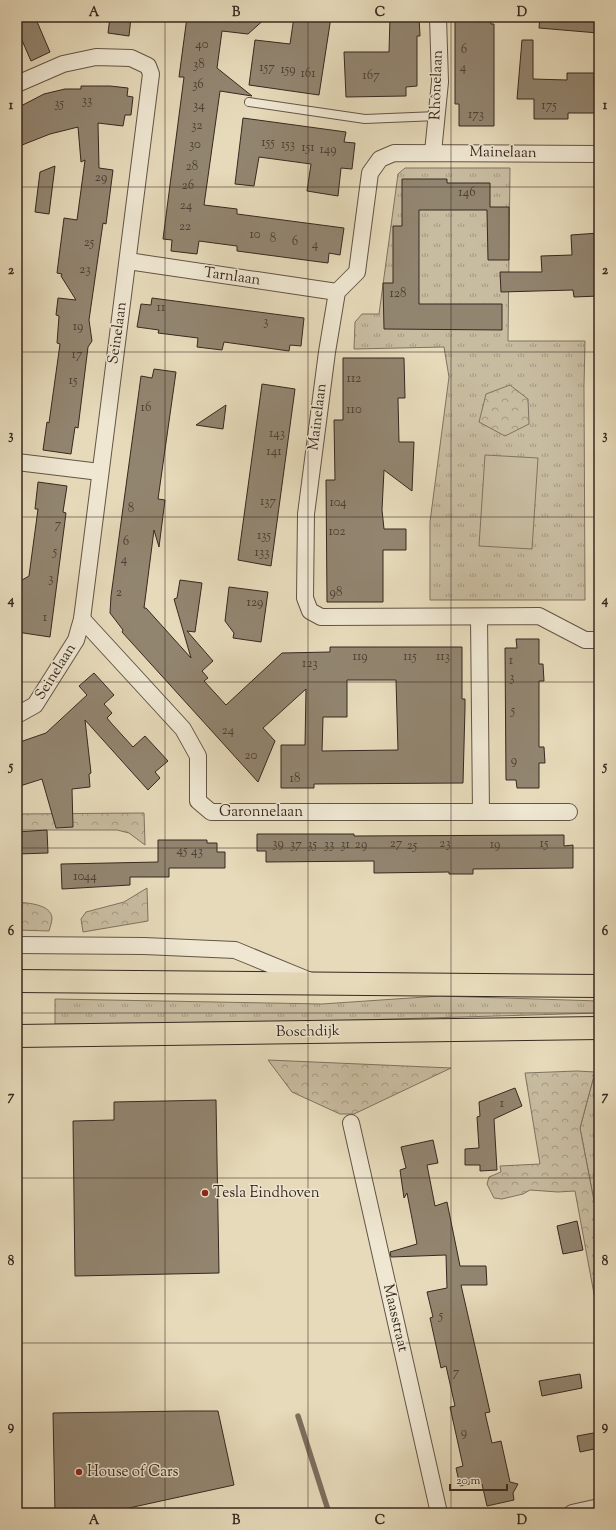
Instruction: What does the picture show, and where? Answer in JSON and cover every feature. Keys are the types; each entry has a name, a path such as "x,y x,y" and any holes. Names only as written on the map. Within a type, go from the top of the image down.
{"main road":[{"path":"17,981 319,985 599,986"},
{"name":"Boschdijk","path":"17,1036 599,1028"}],"street":[{"name":"Rhônelaan","path":"433,152 440,82 438,17"},
{"name":"Seinelaan","path":"17,84 63,64 96,57 131,58 148,66 151,74 82,619 76,640 35,705 17,714"},
{"name":"Mainelaan","path":"599,154 394,153 380,159 370,173 357,272 337,292 327,352 306,514 305,598 310,611 321,618 539,616 585,640 599,640"},
{"name":"Tarnlaan","path":"128,261 337,292"},
{"path":"17,462 100,472"},
{"path":"479,617 481,812"},
{"name":"Garonnelaan","path":"82,619 183,729 198,756 198,802 212,812 569,812"},
{"path":"17,946 144,946 235,950 319,985"},
{"name":"Maasstraat","path":"351,1123 439,1513"},
{"path":"572,1513 599,1507"}],"lane":[{"path":"249,102 365,119 437,116"}],"green space":[{"path":"405,168 510,168 508,341 585,341 585,600 430,600 430,522 449,377 444,347 354,349 355,322 362,314 379,314 398,174"},
{"path":"510,385 528,399 529,424 505,436 479,422 486,394"},
{"path":"485,455 538,458 532,549 479,546"},
{"path":"144,813 145,845 129,833 117,830 17,830 17,814"},
{"path":"147,888 148,921 83,932 81,919 86,912 124,902"},
{"path":"17,902 38,905 48,910 51,913 52,918 49,931 17,930"},
{"path":"440,996 599,1001 599,1013 324,1021 55,1024 55,999 322,1004"},
{"path":"268,1060 451,1068 354,1114 340,1114 292,1092"},
{"path":"577,1071 595,1072 580,1128 599,1227 599,1321 575,1191 558,1192 530,1190 523,1194 502,1199 494,1198 487,1184 489,1177 501,1172 500,1166 540,1164 525,1073"},
{"path":"595,1072 599,1072 599,1227 580,1128"}],"building":[{"path":"17,17 35,17 50,52 31,61 21,38 17,40"},
{"path":"110,17 131,17 129,36 108,33"},
{"path":"187,17 267,17 248,34 222,31 217,68 252,96 220,91 204,205 237,209 237,214 344,228 340,255 329,253 328,263 237,251 237,246 199,241 197,254 171,251 172,240 163,239 184,77 179,77"},
{"path":"294,17 331,17 319,95 249,85 255,40 290,44"},
{"path":"390,17 419,17 420,36 417,36 417,86 406,87 406,96 346,97 344,52 389,52"},
{"path":"455,17 491,17 491,24 494,24 494,126 459,126 459,104 455,104"},
{"path":"540,17 599,17 598,33 539,28"},
{"path":"522,40 533,40 533,79 567,80 567,73 594,73 594,85 599,85 599,109 596,109 597,113 568,113 568,119 534,119 534,99 517,99"},
{"path":"81,86 110,86 128,88 127,96 133,97 131,115 125,115 123,126 98,123 99,168 113,170 106,224 103,223 89,320 92,341 88,347 78,428 75,427 71,454 43,450 47,422 49,423 60,344 57,343 59,316 56,315 58,298 76,300 61,276 62,274 57,273 64,218 77,220 85,160 81,162 78,127 50,134 17,147 17,108 44,94 65,89 81,89"},
{"path":"243,118 346,132 344,142 355,143 352,169 341,168 338,196 307,191 311,164 259,157 254,186 235,184"},
{"path":"55,166 49,214 35,212 40,172"},
{"path":"402,179 447,179 447,183 490,183 490,207 509,207 509,260 488,260 487,210 419,210 419,304 502,304 502,330 384,329 383,283 393,283 393,226 402,226"},
{"path":"599,233 599,296 574,297 573,290 501,292 500,272 542,272 541,256 572,255 571,235"},
{"path":"152,298 304,318 301,346 290,345 289,351 224,342 222,350 197,347 198,338 158,333 159,330 137,327 141,304 151,305"},
{"path":"343,358 404,358 405,398 398,398 399,442 414,442 412,491 384,470 382,510 384,529 406,529 406,550 383,550 383,602 327,602 326,480 335,480 334,420 343,420"},
{"path":"154,369 176,372 158,499 165,500 159,547 154,530 144,608 146,608 191,658 174,599 177,598 180,580 202,583 195,632 187,631 213,661 202,671 208,678 204,681 226,705 282,653 330,652 330,647 462,647 462,699 465,699 463,783 314,784 314,788 281,788 281,745 305,745 306,689 263,728 275,741 258,782 122,632 123,630 110,613 111,596 141,376 152,378","holes":["347,680 396,680 398,750 322,751 323,717 347,717"]},
{"path":"262,384 295,389 271,566 238,560"},
{"path":"226,405 223,429 196,425"},
{"path":"38,482 67,486 63,512 66,513 50,637 17,632 17,583 29,576 38,509 35,509"},
{"path":"229,587 268,592 261,642 233,638 234,633 225,621"},
{"path":"516,639 539,639 539,664 543,664 544,681 539,681 539,747 544,747 545,763 539,763 539,788 517,788 516,780 506,780 505,648 517,648"},
{"path":"94,673 114,695 104,704 112,713 107,718 112,724 133,747 145,736 168,761 155,772 160,778 148,790 85,720 91,773 89,774 90,787 72,789 73,827 56,828 42,779 20,786 17,774 17,757 21,756 17,743 46,733 87,695 79,686"},
{"path":"47,830 48,853 17,854 17,832"},
{"path":"257,834 354,834 354,836 564,835 564,846 573,845 573,868 473,869 473,874 449,874 449,872 374,873 374,861 266,862 266,851 257,851"},
{"path":"158,840 207,840 207,843 217,843 217,852 225,852 225,868 169,868 169,877 130,877 130,885 62,889 61,864 158,862"},
{"path":"515,1088 522,1106 494,1119 497,1170 480,1171 480,1165 465,1165 465,1149 479,1148 477,1117 480,1116 479,1102"},
{"path":"216,1100 219,1273 75,1276 73,1121 114,1120 114,1102"},
{"path":"433,1140 438,1163 427,1165 435,1206 447,1202 460,1266 486,1266 487,1285 461,1285 490,1412 485,1413 492,1443 501,1441 510,1482 518,1484 513,1493 514,1500 487,1506 482,1484 478,1485 478,1482 460,1486 456,1468 463,1466 450,1407 455,1406 446,1366 441,1368 430,1318 433,1317 427,1292 447,1288 446,1255 391,1257 390,1252 417,1244 407,1193 404,1198 400,1170 406,1168 401,1147"},
{"path":"577,1221 583,1250 563,1254 557,1226"},
{"path":"580,1374 582,1388 542,1396 539,1381"},
{"path":"218,1411 234,1485 106,1513 55,1513 53,1413"},
{"path":"599,1432 599,1448 580,1452 577,1436"}],"waterway":[{"path":"298,1416 329,1513"}],"place":[{"name":"Tesla Eindhoven","path":"205,1193"},
{"name":"House of Cars","path":"79,1472"}]}
